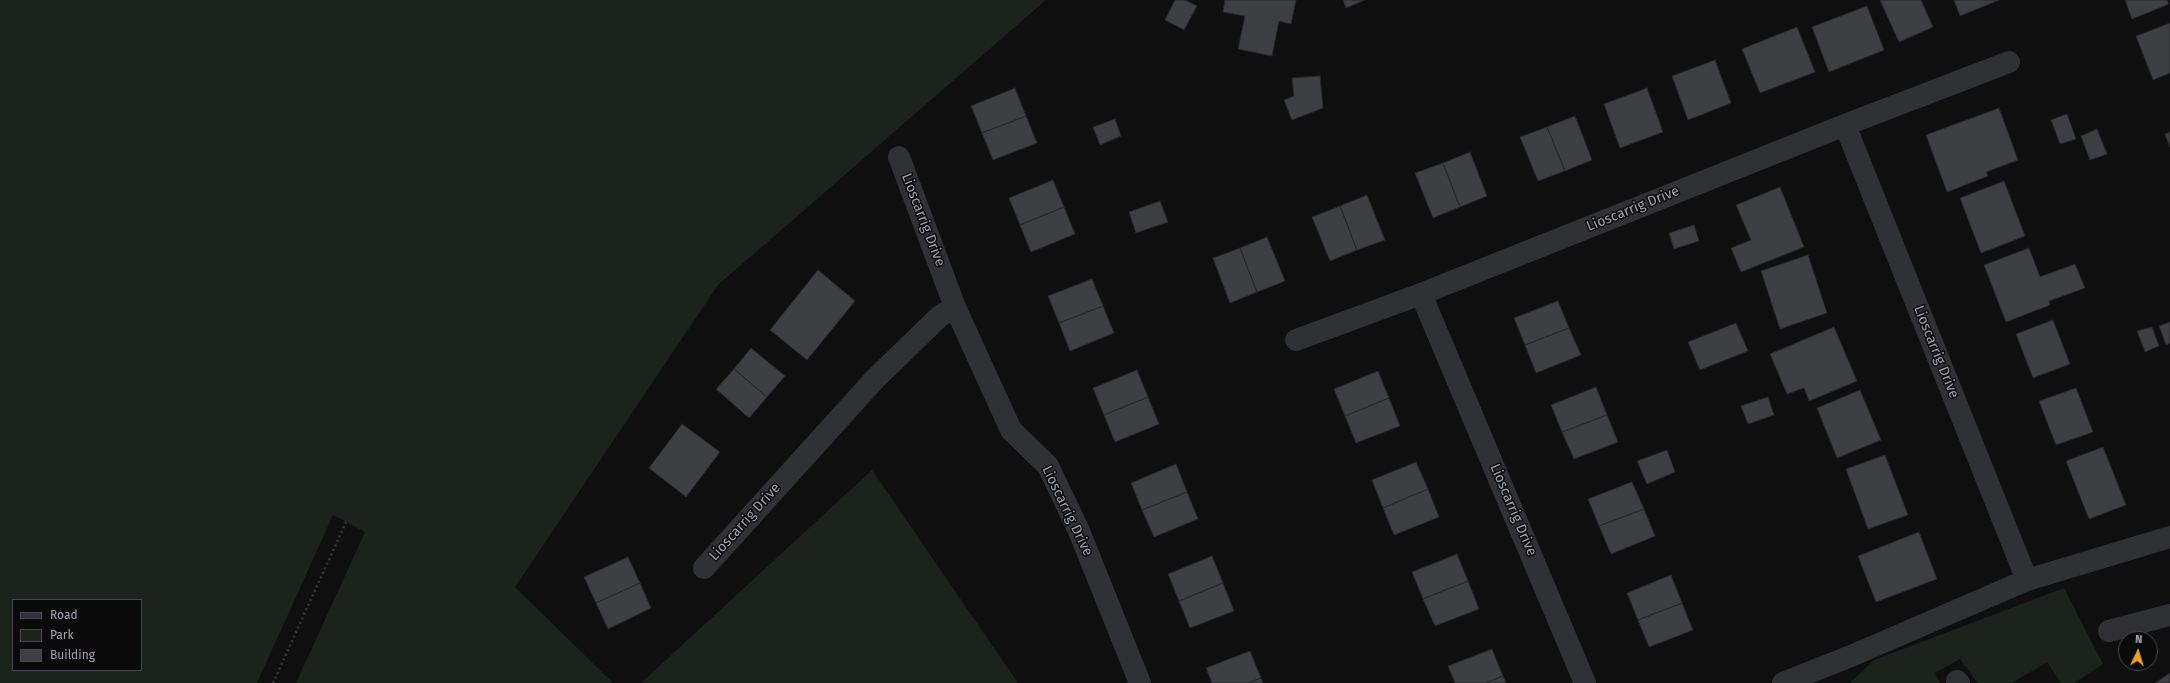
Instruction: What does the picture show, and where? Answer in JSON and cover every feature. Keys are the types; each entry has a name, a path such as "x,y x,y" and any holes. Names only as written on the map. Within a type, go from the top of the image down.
{"street":[{"name":"Lioscarrig Drive","path":"1296,340 1421,294 1845,124 2009,62"},
{"name":"Lioscarrig Drive","path":"1845,124 2027,580"},
{"name":"Lioscarrig Drive","path":"899,157 955,306 1011,430 1048,466 1079,531 1140,683"},
{"name":"Lioscarrig Drive","path":"1421,294 1585,683"},
{"name":"Lioscarrig Drive","path":"704,568 875,379 940,316 955,306"},
{"path":"1796,681 2027,580 2170,537"},
{"path":"2109,631 2170,615"}],"path":[{"path":"273,683 346,522"}],"green space":[{"path":"0,0 1046,0 718,285 515,587 613,683 296,683 365,532 333,515 257,683 0,683"},
{"path":"872,470 1018,683 641,683"},
{"path":"2064,588 2103,664 2074,683 2061,683 2047,662 2012,683 1979,683 1960,659 1935,673 1940,683 1850,683 1874,660"}],"building":[{"path":"1175,0 1185,0 1197,6 1184,30 1165,20"},
{"path":"1225,0 1296,0 1291,24 1279,21 1272,56 1238,49 1245,16 1223,12"},
{"path":"1343,0 1365,0 1346,8"},
{"path":"1880,0 1921,0 1933,27 1899,42"},
{"path":"1954,0 1999,0 1960,16"},
{"path":"2125,0 2167,0 2169,4 2132,19"},
{"path":"1867,6 1884,50 1829,72 1812,27"},
{"path":"2170,23 2170,73 2153,80 2136,36"},
{"path":"1797,27 1815,72 1760,93 1742,49"},
{"path":"1715,60 1731,103 1688,120 1672,76"},
{"path":"1320,76 1323,108 1292,120 1284,100 1294,96 1292,78"},
{"path":"1015,88 1026,116 982,133 971,106"},
{"path":"1647,88 1663,132 1620,148 1604,104"},
{"path":"1999,108 2018,160 1986,172 1988,176 1947,192 1926,135"},
{"path":"2067,114 2076,139 2060,144 2051,120"},
{"path":"1026,116 1037,143 993,160 982,133"},
{"path":"1575,116 1592,160 1565,171 1547,127"},
{"path":"1115,119 1121,136 1100,145 1093,127"},
{"path":"1547,127 1565,171 1538,181 1520,137"},
{"path":"2097,129 2107,154 2090,160 2081,136"},
{"path":"2170,132 2170,147 2165,134"},
{"path":"1470,152 1487,196 1460,207 1443,163"},
{"path":"1443,163 1460,207 1433,218 1415,173"},
{"path":"1053,180 1064,207 1020,225 1009,198"},
{"path":"2004,181 2025,236 1981,253 1960,198"},
{"path":"1780,187 1804,247 1741,272 1731,248 1751,240 1736,205"},
{"path":"1367,195 1385,240 1357,250 1340,206"},
{"path":"1160,201 1168,222 1136,233 1129,212"},
{"path":"1340,206 1357,250 1330,261 1312,217"},
{"path":"1064,207 1075,234 1031,252 1020,225"},
{"path":"1694,225 1699,241 1674,249 1669,233"},
{"path":"1267,237 1285,281 1257,292 1240,248"},
{"path":"1240,248 1257,292 1230,303 1213,258"},
{"path":"2029,248 2040,277 2075,264 2085,288 2049,301 2050,305 2006,322 1984,265"},
{"path":"1808,255 1827,313 1780,329 1761,271"},
{"path":"818,270 855,301 807,360 770,330"},
{"path":"1092,279 1103,306 1059,323 1048,296"},
{"path":"1558,301 1569,328 1525,345 1514,318"},
{"path":"1103,306 1114,333 1070,351 1059,323"},
{"path":"2053,320 2070,364 2033,378 2016,334"},
{"path":"2170,322 2170,343 2166,345 2159,326"},
{"path":"1736,323 1748,351 1700,370 1688,342"},
{"path":"1834,327 1857,381 1809,401 1804,388 1787,394 1770,354"},
{"path":"2152,327 2159,346 2145,352 2137,331"},
{"path":"1569,328 1581,355 1536,373 1525,345"},
{"path":"751,348 785,376 767,397 734,369"},
{"path":"734,369 767,397 749,418 716,389"},
{"path":"1137,370 1148,397 1104,415 1093,388"},
{"path":"1378,371 1389,398 1345,416 1334,389"},
{"path":"1596,387 1607,415 1562,432 1551,405"},
{"path":"2076,388 2093,432 2056,445 2039,401"},
{"path":"1860,390 1881,440 1837,458 1817,408"},
{"path":"1148,397 1159,424 1115,442 1104,415"},
{"path":"1768,397 1774,415 1748,424 1741,406"},
{"path":"1389,398 1400,426 1356,443 1345,416"},
{"path":"1607,415 1618,442 1574,459 1562,432"},
{"path":"682,424 720,452 686,497 649,468"},
{"path":"2103,447 2126,505 2089,519 2066,461"},
{"path":"1667,450 1675,472 1647,484 1637,461"},
{"path":"1885,455 1908,515 1868,529 1846,469"},
{"path":"1416,462 1428,489 1383,508 1372,480"},
{"path":"1176,464 1187,492 1142,510 1131,483"},
{"path":"1632,482 1644,509 1599,526 1588,499"},
{"path":"1428,489 1439,517 1394,535 1383,508"},
{"path":"1187,492 1198,519 1154,537 1142,510"},
{"path":"1644,509 1655,536 1611,554 1599,526"},
{"path":"1919,532 1937,579 1876,602 1858,556"},
{"path":"1457,554 1468,581 1423,599 1412,572"},
{"path":"1212,556 1223,583 1179,601 1168,574"},
{"path":"628,557 640,583 596,603 584,577"},
{"path":"1671,575 1682,603 1638,620 1627,593"},
{"path":"1468,581 1479,609 1435,626 1423,599"},
{"path":"640,583 651,608 608,629 596,603"},
{"path":"1223,583 1234,611 1190,628 1179,601"},
{"path":"1682,603 1693,630 1649,647 1638,620"},
{"path":"1492,649 1503,676 1485,683 1455,683 1448,666"},
{"path":"1250,651 1261,678 1248,683 1212,683 1206,668"},
{"path":"2170,673 2170,683 2155,683"},
{"path":"1503,676 1506,683 1485,683"},
{"path":"1261,678 1263,683 1248,683"}]}
